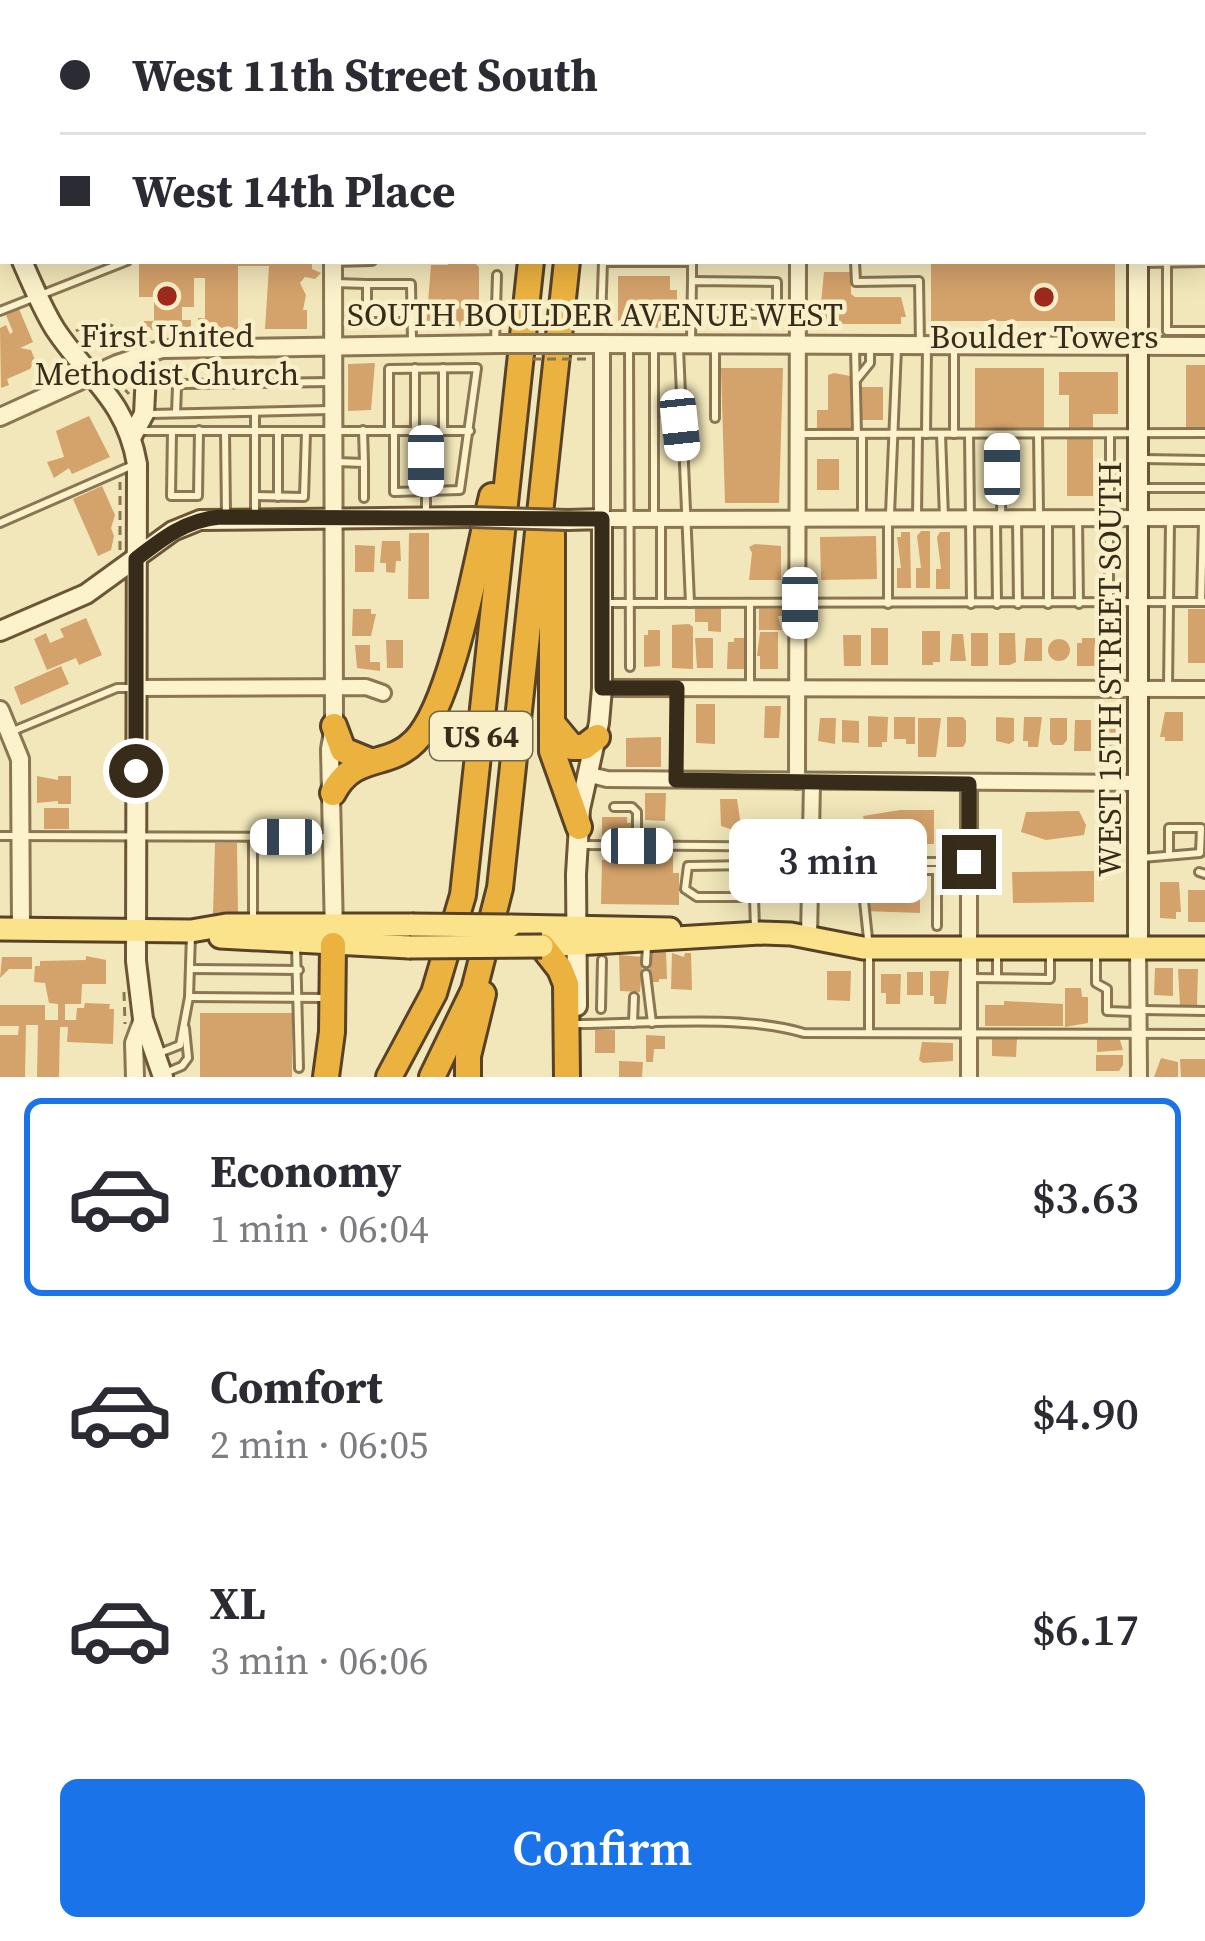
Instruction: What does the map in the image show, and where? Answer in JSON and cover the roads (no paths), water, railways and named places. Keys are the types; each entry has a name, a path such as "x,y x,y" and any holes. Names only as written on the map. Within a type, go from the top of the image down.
{"highway":[{"name":"US 64","path":"389,1077 434,994 463,895 531,264"},
{"name":"US 64","path":"432,1077 466,1009 490,938 507,831 567,264"},
{"path":"556,370 552,723 555,764 579,836"},
{"path":"332,793 348,771 388,758 416,740 437,707 469,598 518,388"},
{"path":"552,723 572,747 584,747 597,737"},
{"path":"334,726 343,750 370,761"},
{"path":"326,1077 334,935"},
{"path":"537,936 566,984 567,1077"},
{"path":"468,1077 490,938"}],"main road":[{"path":"23,264 56,331 137,427"},
{"name":"WEST 15TH STREET SOUTH","path":"1138,264 1138,948"},
{"path":"139,347 136,930 143,1018 159,1069"},
{"path":"0,631 86,594 184,525 255,507 332,516 602,514 602,688 597,737 586,774 576,874 577,1077"},
{"path":"576,874 566,832 569,802 586,774"},
{"path":"11,929 190,931 253,925 334,935 755,933 869,948 1205,949"},
{"path":"190,931 227,939 295,943 334,935"},
{"path":"577,936 647,952 724,933"}],"street":[{"path":"333,264 334,726 329,749 334,935"},
{"path":"798,264 799,689 811,854 809,938"},
{"name":"SOUTH BOULDER AVENUE WEST","path":"0,417 95,376 139,347 1205,346"},
{"path":"593,349 602,514 629,519 1204,518"},
{"path":"136,688 366,687 382,693"},
{"path":"602,688 1205,689"},
{"path":"0,710 20,759 22,836 11,929"},
{"path":"586,774 607,779 1139,783"},
{"path":"969,784 969,1077"},
{"name":"WEST 15TH STREET SOUTH","path":"1138,948 1139,1077"},
{"path":"135,1077 134,1042 143,1018"}],"lane":[{"path":"0,311 119,264"},
{"path":"601,322 603,264"},
{"path":"690,603 689,518 680,425 685,344 692,314 692,264"},
{"path":"856,264 856,281 919,281 923,345 917,518"},
{"path":"1167,264 1167,331 1205,331"},
{"path":"497,275 498,344"},
{"path":"692,281 777,282 777,314 692,314"},
{"path":"333,284 411,284 412,344"},
{"path":"367,284 367,314 412,313"},
{"path":"629,344 630,667"},
{"path":"654,344 661,603"},
{"path":"715,344 715,418"},
{"path":"862,345 857,379 862,518"},
{"path":"857,379 870,363 862,345"},
{"path":"888,604 897,345"},
{"path":"954,345 954,434"},
{"path":"415,368 415,431"},
{"path":"443,368 443,431"},
{"path":"443,368 477,368 460,490 394,492 389,369 443,368"},
{"path":"176,413 177,387 182,383 333,382"},
{"path":"137,427 176,413 332,410"},
{"path":"255,411 255,507 278,496 304,496 306,432"},
{"path":"137,427 470,431"},
{"path":"172,430 171,496 198,496 199,430"},
{"path":"225,430 226,517"},
{"path":"363,430 364,498"},
{"path":"426,431 426,517"},
{"path":"278,432 278,496"},
{"path":"798,434 1205,433"},
{"path":"941,434 944,518"},
{"path":"968,434 971,604"},
{"path":"1002,434 1005,518 1018,604"},
{"path":"1039,434 1048,604"},
{"path":"1110,434 1110,497"},
{"path":"1139,460 1205,460"},
{"path":"332,463 364,463"},
{"path":"0,523 136,464"},
{"path":"1139,488 1205,488"},
{"path":"997,604 1005,518"},
{"path":"1078,518 1079,604"},
{"path":"1108,518 1109,604"},
{"path":"1168,689 1170,518"},
{"path":"602,603 1203,602 1204,518"},
{"path":"750,603 750,688"},
{"path":"9,733 117,688 136,688"},
{"path":"676,780 677,688"},
{"path":"614,807 632,807 637,812 637,846"},
{"path":"1139,858 1200,853 1201,828 1168,828 1169,854"},
{"path":"0,836 333,837"},
{"path":"579,836 637,846 969,866"},
{"path":"253,837 253,925"},
{"path":"754,897 697,897 686,889 685,871 688,866 753,865 754,897 755,933"},
{"path":"869,1032 869,948 862,881 871,870 969,866"},
{"path":"937,870 937,926"},
{"path":"159,1069 180,1045 185,1028 190,931"},
{"path":"295,943 299,1068"},
{"path":"997,948 997,978"},
{"path":"970,978 1050,979 1050,948"},
{"path":"1096,948 1096,983 1108,988 1107,1011 1205,1011"},
{"path":"601,1009 602,960"},
{"path":"190,969 299,970"},
{"path":"646,974 652,1024"},
{"path":"578,996 601,996"},
{"path":"633,1024 634,997"},
{"path":"189,998 333,998"},
{"path":"577,1024 785,1028 804,1034 1205,1034"},
{"path":"159,1069 182,1066 188,1058 185,1028"}],"place":[{"name":"First United Methodist Church","path":"167,296"},
{"name":"Boulder Towers","path":"1044,297"}]}
